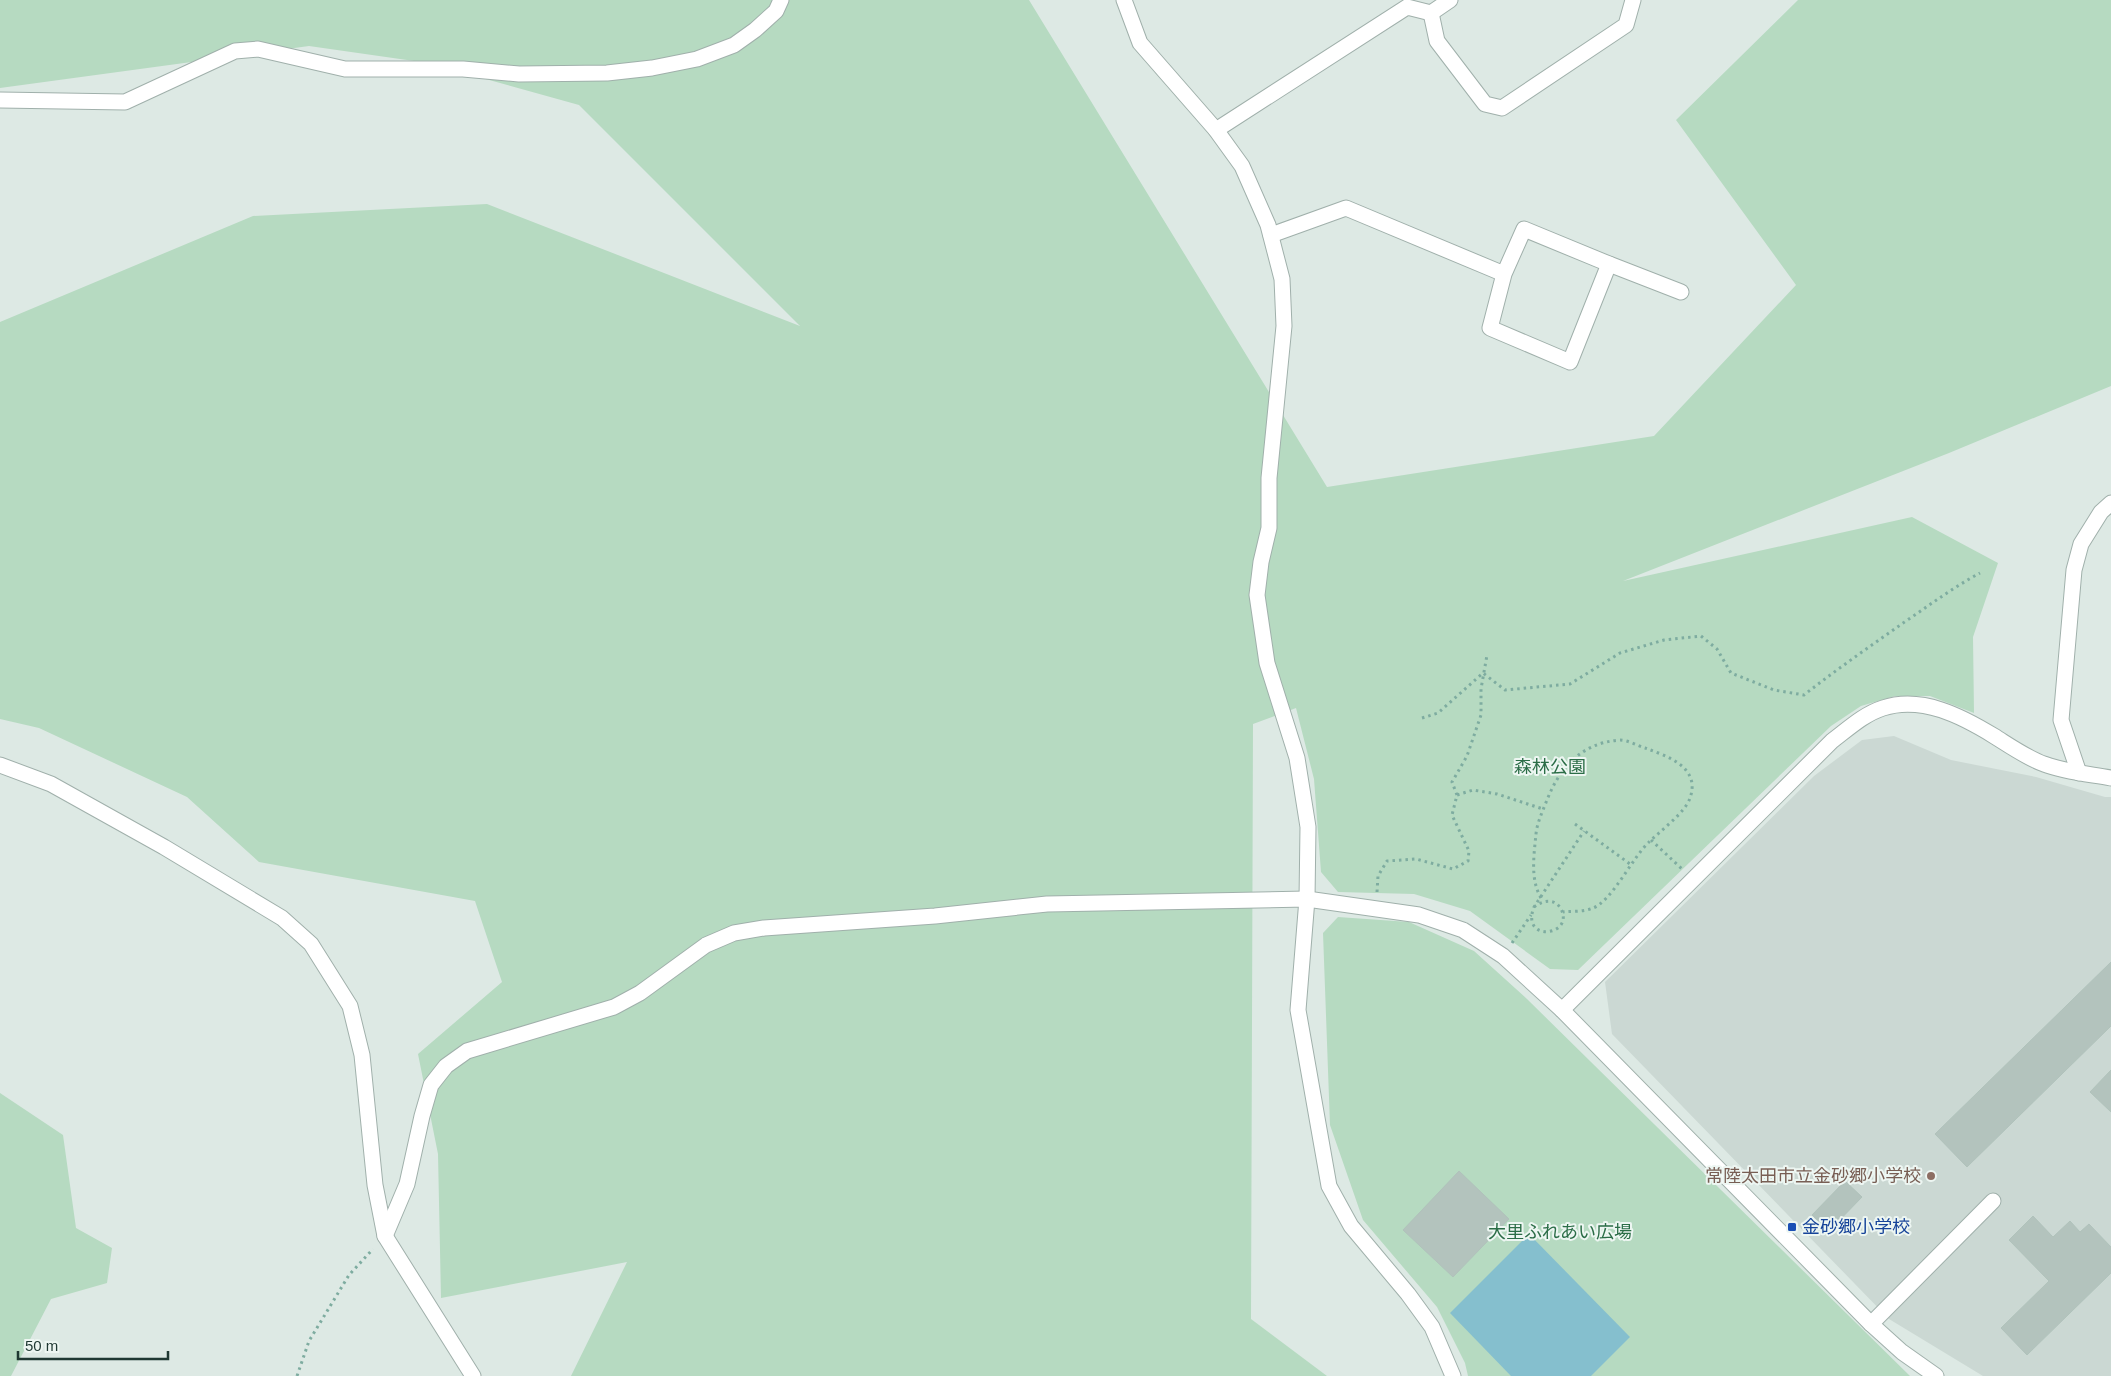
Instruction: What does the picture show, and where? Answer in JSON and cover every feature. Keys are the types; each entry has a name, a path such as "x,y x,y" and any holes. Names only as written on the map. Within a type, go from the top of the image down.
{"street":[{"path":"0,100 125,102 235,51 258,49 345,69 463,69 519,74 597,73 652,68 697,59 734,45 755,30 776,11 781,0"},
{"path":"1124,0 1140,43 1216,130 1242,166 1268,225 1282,279 1284,326 1268,478 1269,528 1261,562 1257,595 1268,663 1297,758 1308,827 1307,899 1298,1010 1329,1186 1351,1226 1408,1294 1432,1327 1453,1376"},
{"path":"1216,130 1407,7 1431,13 1450,0"},
{"path":"1431,13 1436,41 1485,104 1502,108 1626,25 1633,0"},
{"path":"1271,235 1346,208 1504,274"},
{"path":"1609,264 1570,362 1490,328 1504,274 1524,230 1681,292"},
{"path":"2079,773 2061,720 2074,570 2081,544 2101,512 2111,503"},
{"path":"1562,1010 1832,741 1865,717 1884,708 1911,705 1940,709 1970,722 2044,764 2079,773 2111,778"},
{"path":"0,765 51,784 164,847 282,918 311,944 350,1006 362,1054 375,1185 385,1236 473,1376"},
{"path":"385,1236 407,1184 431,1085 446,1066 467,1051 614,1007 640,993 706,945 734,933 764,928 935,916 1047,904 1307,899 1419,915 1463,930 1502,956 1562,1010 1870,1324 1932,1375"},
{"path":"1870,1324 1993,1201"}],"path":[{"path":"1484,674 1505,690 1570,684 1620,653 1664,640 1701,636 1717,648 1731,673 1774,690 1804,696 1831,674 1893,630 1960,584 1980,573"},
{"path":"1376,908 1378,876 1387,861 1416,859 1453,869 1468,861 1470,852 1452,815 1457,795 1452,782 1467,756 1481,715 1480,689 1487,655"},
{"path":"1422,718 1438,713 1484,674"},
{"path":"1541,898 1535,888 1534,858 1537,825 1552,785 1565,767 1581,753 1601,744 1622,740 1672,758 1680,763 1690,779 1692,788 1685,806 1638,852 1602,903 1583,911 1563,912"},
{"path":"1457,795 1473,790 1489,793 1543,810"},
{"path":"1575,824 1630,864"},
{"path":"1534,907 1540,902 1547,900 1560,906 1563,912 1563,920 1560,926 1555,931 1541,932 1532,921 1532,914 1534,907 1584,831"},
{"path":"1651,840 1693,879"},
{"path":"1502,956 1532,914"},
{"path":"297,1376 309,1340 349,1275 385,1236"}],"shaded area":[{"name":"常陸太田市立金砂郷小学校","path":"1894,736 1951,760 2036,777 2105,797 2111,797 2111,1376 1983,1376 1889,1319 1612,1034 1605,982 1814,776 1862,740"}],"green space":[{"name":"森林公園","path":"0,0 1029,0 1327,487 1654,436 1796,285 1676,120 1798,0 2111,0 2111,386 1949,453 1623,581 1912,517 1998,563 1973,637 1974,713 1930,696 1895,696 1861,706 1831,726 1578,970 1550,969 1470,911 1414,894 1338,892 1321,872 1314,779 1296,708 1253,724 1251,1319 1327,1376 571,1376 627,1262 441,1298 438,1154 418,1054 502,982 475,901 259,862 187,797 39,728 0,719 0,322 253,216 487,204 800,326 579,105 428,63 309,46 0,88"},
{"name":"大里ふれあい広場","path":"1338,917 1409,922 1474,951 1527,999 1910,1376 1468,1376 1465,1363 1437,1307 1363,1220 1330,1125 1323,933"},
{"path":"0,1093 63,1135 76,1228 112,1248 107,1283 51,1299 11,1376 0,1376"}],"water":[{"path":"1529,1234 1630,1337 1591,1376 1511,1376 1450,1313"}],"building":[{"path":"2111,962 2111,1026 1967,1167 1935,1134"},
{"path":"2111,1070 2111,1112 2090,1092"},
{"path":"1459,1171 1509,1219 1453,1277 1403,1230"},
{"path":"1845,1181 1862,1197 1829,1231 1812,1215"},
{"path":"2033,1216 2053,1237 2070,1221 2080,1232 2089,1224 2111,1247 2111,1273 2027,1355 2001,1328 2049,1281 2009,1240"}],"place":[{"name":"常陸太田市立金砂郷小学校","path":"1931,1176"},
{"name":"金砂郷小学校","path":"1792,1227"}]}
